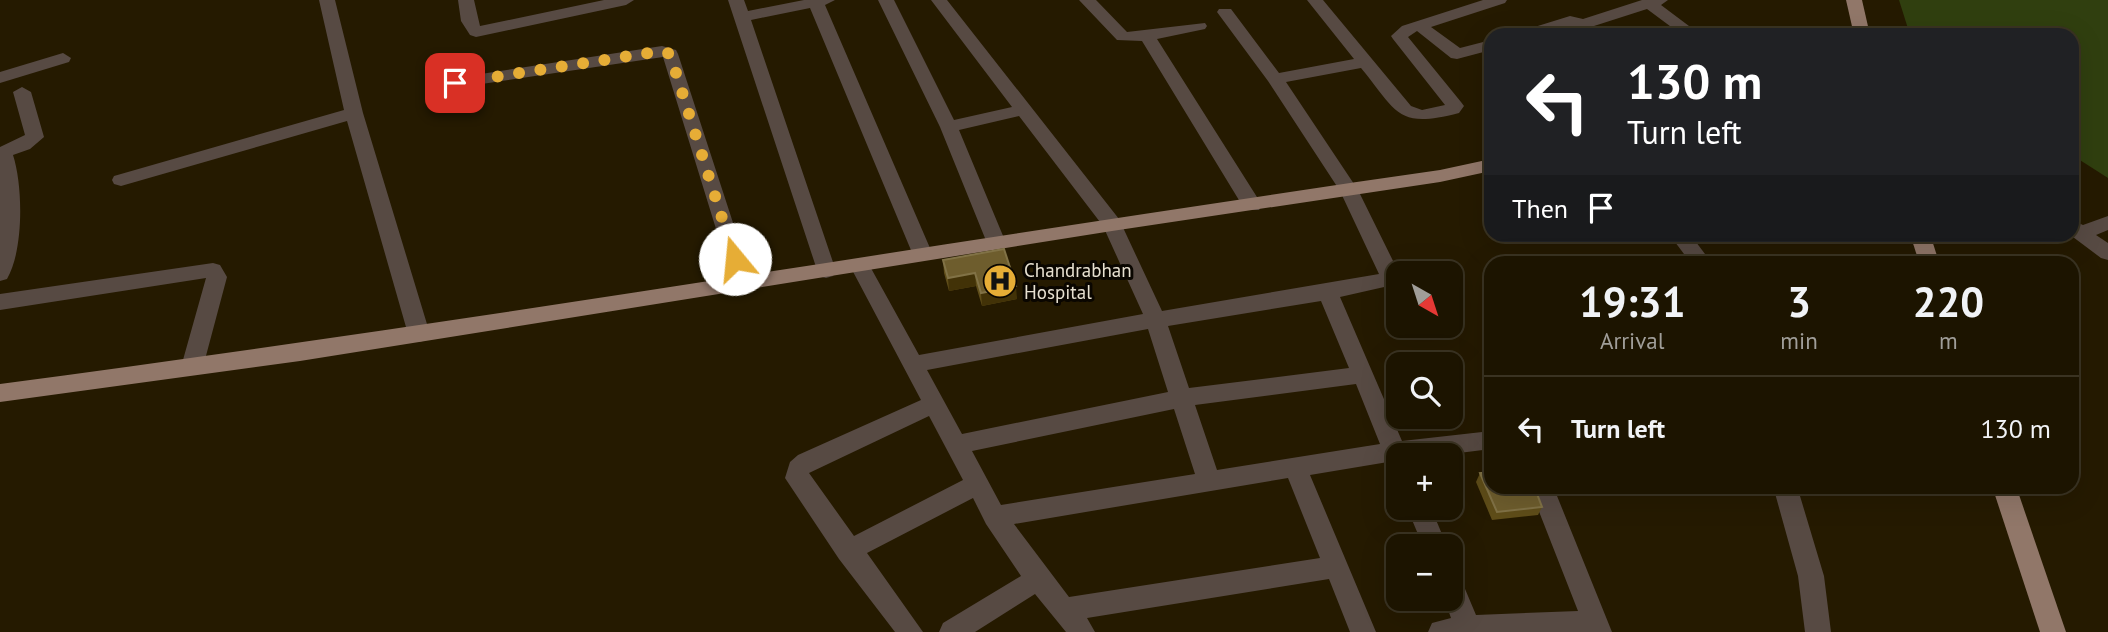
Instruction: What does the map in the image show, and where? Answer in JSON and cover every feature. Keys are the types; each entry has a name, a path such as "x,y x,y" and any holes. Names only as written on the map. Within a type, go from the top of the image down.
{"main road":[{"path":"1854,0 1860,28"},
{"path":"0,393 419,334 1112,224 1349,190 1484,166"},
{"path":"2007,494 2053,632"}],"street":[{"path":"327,0 354,113 419,334"},
{"path":"466,0 469,21 476,32 583,4 626,0"},
{"path":"736,0 826,271"},
{"path":"886,0 948,127 996,243"},
{"path":"939,0 1112,224 1156,321 1209,481"},
{"path":"1087,0 1118,34 1130,38 1199,26"},
{"path":"1315,0 1409,113 1420,116 1452,109 1453,103 1401,42 1399,36 1420,26 1499,0"},
{"path":"743,17 822,1 923,255"},
{"path":"1583,24 1654,2 1685,28"},
{"path":"914,364 1059,335 1377,284 1386,280 1389,274 1349,190 1275,79 1224,12"},
{"path":"1547,28 1570,21 1588,28"},
{"path":"1420,26 1457,54 1484,47"},
{"path":"1147,36 1252,205"},
{"path":"455,83 654,52 670,54 743,284"},
{"path":"0,78 63,58"},
{"path":"1275,79 1365,62"},
{"path":"0,153 24,145 35,137 22,92"},
{"path":"948,127 1025,109"},
{"path":"121,180 354,113"},
{"path":"0,153 5,157 11,219 9,243 0,274"},
{"path":"2079,229 2108,223"},
{"path":"2079,232 2108,253"},
{"path":"1685,242 1696,256"},
{"path":"860,266 995,517 1038,579 1082,632"},
{"path":"0,302 213,270 217,277 192,367"},
{"path":"1328,292 1392,443"},
{"path":"957,445 1182,398 1363,375"},
{"path":"911,632 848,551 797,478 798,469 806,462 935,404"},
{"path":"1463,444 1484,440"},
{"path":"995,517 1296,467 1386,456"},
{"path":"1296,467 1363,632"},
{"path":"848,551 978,484"},
{"path":"1453,611 1455,630 1596,627 1544,494"},
{"path":"1787,494 1811,576 1818,632"},
{"path":"1063,610 1336,567"},
{"path":"952,632 1038,579"}],"green space":[{"path":"1899,0 2108,0 2108,178 2079,159 2079,28 1908,28"}],"building":[{"path":"1004,249 1016,286 981,293 975,273 948,278 943,260"},
{"path":"1489,494 1537,494 1542,507 1497,512"}],"place":[{"name":"Chandrabhan Hospital","path":"1000,281"}],"route":[{"path":"455,83 662,51 670,54 735,259"}]}
